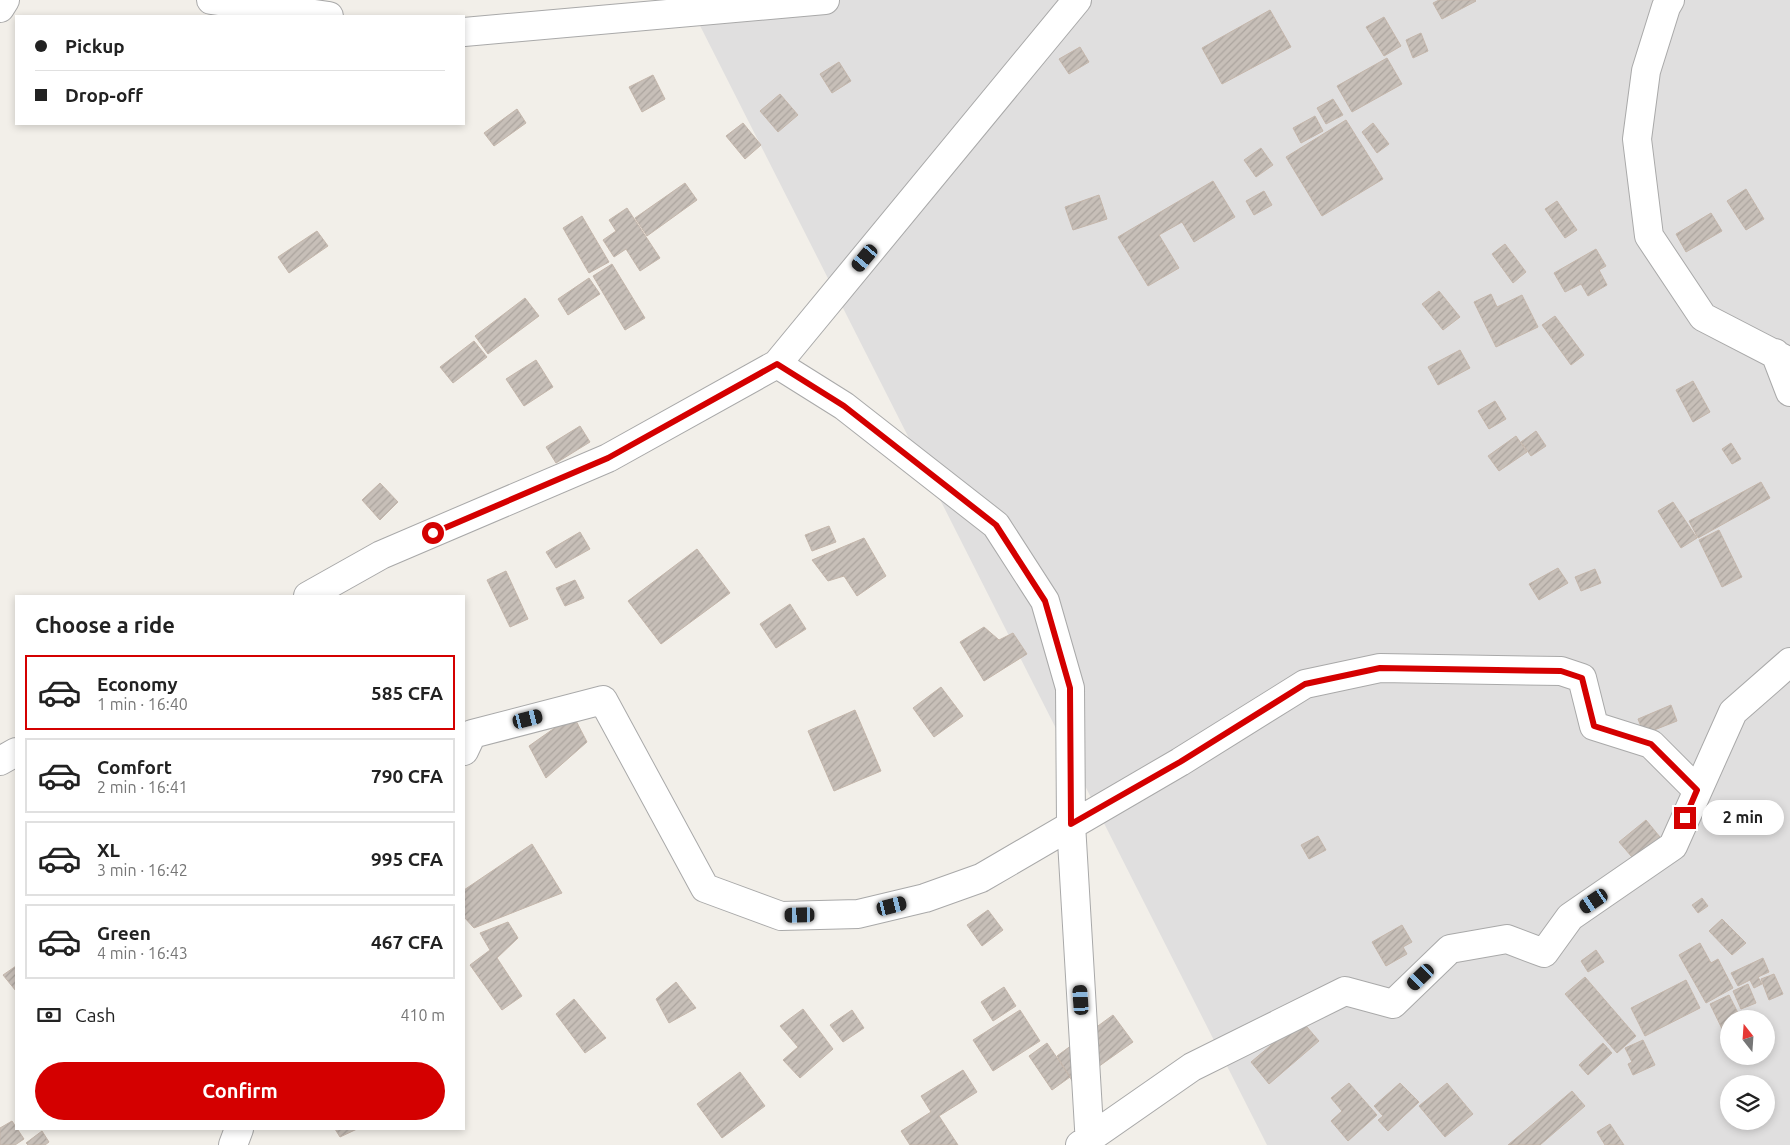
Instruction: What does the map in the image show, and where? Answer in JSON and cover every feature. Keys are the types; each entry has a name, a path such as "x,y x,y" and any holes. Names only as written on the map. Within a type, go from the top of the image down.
{"street":[{"path":"0,8 5,0"},
{"path":"211,0 322,15"},
{"path":"465,32 824,0"},
{"path":"310,595 381,555 608,458 777,364 1077,0"},
{"path":"1670,0 1666,7 1646,71 1637,139 1649,236 1703,317 1782,358 1790,392"},
{"path":"777,364 844,406 996,525 1045,601 1070,688 1071,824 1086,1143"},
{"path":"1086,1143 1192,1067 1345,992 1393,1004 1450,949 1507,939 1544,953 1570,917 1673,846 1733,712 1790,662"},
{"path":"465,749 472,734 603,700 705,888 781,916 858,914 925,898 981,878 1180,762 1305,684 1380,668 1561,671 1582,678 1594,726 1651,744 1697,790"},
{"path":"0,761 15,753"},
{"path":"233,1145 239,1130"}],"shaded area":[{"path":"687,0 1790,0 1790,1145 1267,1145"}],"building":[{"path":"1439,0 1476,1 1442,19 1433,3"},
{"path":"1270,10 1291,47 1222,84 1202,48"},
{"path":"1384,17 1401,46 1384,56 1366,27"},
{"path":"1421,33 1428,51 1413,58 1406,40"},
{"path":"1080,47 1089,62 1069,74 1059,59"},
{"path":"1387,58 1402,84 1352,112 1337,86"},
{"path":"839,62 851,81 832,93 820,74"},
{"path":"653,75 665,99 642,112 629,87"},
{"path":"780,94 798,115 778,132 760,111"},
{"path":"1333,99 1343,115 1326,124 1317,108"},
{"path":"517,109 526,123 494,146 484,133"},
{"path":"1315,116 1323,131 1301,143 1293,128"},
{"path":"1346,120 1383,179 1322,216 1286,157"},
{"path":"743,123 761,145 745,159 726,136"},
{"path":"1373,123 1389,144 1377,153 1362,132"},
{"path":"1261,148 1273,165 1256,177 1244,160"},
{"path":"1213,181 1235,217 1194,242 1182,222 1159,235 1179,268 1148,286 1118,237"},
{"path":"685,183 697,200 647,236 635,218"},
{"path":"1746,189 1764,219 1746,230 1727,201"},
{"path":"1264,191 1272,205 1254,215 1246,201"},
{"path":"1099,195 1107,219 1073,230 1065,207"},
{"path":"1557,201 1577,230 1565,238 1545,209"},
{"path":"627,208 660,258 640,271 626,249 614,257 603,240 616,231 609,220"},
{"path":"1711,213 1722,231 1686,252 1676,234"},
{"path":"582,216 609,262 589,273 563,228"},
{"path":"317,231 328,246 289,273 278,257"},
{"path":"1505,244 1526,272 1513,283 1492,254"},
{"path":"1596,249 1606,266 1599,270 1607,285 1588,296 1581,284 1565,292 1554,273"},
{"path":"612,264 645,318 625,330 593,276"},
{"path":"589,278 600,294 568,315 558,299"},
{"path":"1439,291 1460,317 1443,330 1422,304"},
{"path":"1491,294 1497,307 1522,295 1538,327 1496,347 1474,302"},
{"path":"525,298 539,316 488,354 475,336"},
{"path":"1555,316 1584,355 1571,365 1542,325"},
{"path":"474,341 487,357 453,383 440,367"},
{"path":"1460,350 1470,368 1438,385 1428,367"},
{"path":"536,360 553,387 524,406 506,379"},
{"path":"1693,381 1710,412 1693,422 1676,390"},
{"path":"1495,401 1506,419 1489,429 1478,411"},
{"path":"580,426 590,442 556,463 546,447"},
{"path":"1536,431 1546,446 1531,456 1521,442"},
{"path":"1516,436 1527,452 1499,471 1488,456"},
{"path":"1731,443 1741,459 1732,464 1722,449"},
{"path":"1761,482 1770,498 1698,538 1689,521"},
{"path":"380,483 398,502 380,520 362,500"},
{"path":"1673,502 1697,538 1681,548 1658,511"},
{"path":"829,526 836,542 812,551 805,535"},
{"path":"1719,530 1742,577 1722,587 1699,540"},
{"path":"580,532 590,549 556,568 546,552"},
{"path":"864,538 886,576 857,596 844,576 828,581 812,560"},
{"path":"697,549 730,593 661,644 628,601"},
{"path":"1558,568 1568,583 1539,600 1529,584"},
{"path":"1595,569 1601,583 1581,591 1575,577"},
{"path":"506,571 528,619 510,627 487,580"},
{"path":"575,580 584,598 565,606 556,588"},
{"path":"790,604 806,629 776,648 760,624"},
{"path":"984,627 999,640 1013,633 1027,654 984,681 960,642"},
{"path":"941,687 963,716 934,737 913,708"},
{"path":"1671,705 1677,721 1644,734 1638,719"},
{"path":"855,710 881,771 834,791 808,731"},
{"path":"573,715 587,742 546,778 529,746"},
{"path":"1646,820 1664,842 1638,864 1619,842"},
{"path":"1318,836 1326,850 1309,859 1301,845"},
{"path":"532,844 562,893 474,928 465,918 465,889"},
{"path":"1702,898 1708,906 1698,913 1692,905"},
{"path":"988,910 1003,930 982,946 967,925"},
{"path":"1722,919 1746,943 1732,955 1709,931"},
{"path":"508,922 518,938 497,958 522,996 502,1010 470,965 490,950 480,933"},
{"path":"1402,925 1412,942 1403,947 1407,954 1386,966 1372,942"},
{"path":"1700,943 1711,963 1718,959 1733,988 1706,1003 1679,955"},
{"path":"1596,950 1604,962 1588,972 1581,961"},
{"path":"1763,958 1769,972 1758,977 1762,984 1754,988 1750,980 1738,986 1731,973"},
{"path":"15,967 15,990 3,975"},
{"path":"1774,974 1783,994 1769,1000 1761,979"},
{"path":"1585,977 1636,1036 1617,1053 1565,994"},
{"path":"1686,980 1700,1008 1645,1036 1631,1008"},
{"path":"676,982 696,1008 669,1023 656,999"},
{"path":"1748,984 1756,1003 1741,1009 1733,991"},
{"path":"1004,987 1016,1006 993,1021 981,1002"},
{"path":"1729,995 1736,1010 1720,1010 1720,1025 1710,1004"},
{"path":"574,999 606,1038 585,1053 556,1014"},
{"path":"803,1009 833,1049 800,1078 783,1060 798,1047 780,1026"},
{"path":"852,1010 864,1028 843,1042 830,1025"},
{"path":"1020,1010 1040,1041 993,1071 973,1040"},
{"path":"1113,1015 1133,1042 1074,1084 1057,1056"},
{"path":"1301,1020 1319,1041 1269,1084 1251,1062"},
{"path":"1643,1040 1655,1065 1633,1075 1628,1064 1632,1062 1625,1048"},
{"path":"1047,1043 1070,1077 1052,1090 1029,1056"},
{"path":"1603,1043 1612,1053 1588,1075 1579,1065"},
{"path":"963,1070 977,1092 939,1116 958,1145 910,1145 901,1131 931,1112 921,1096"},
{"path":"740,1072 765,1106 722,1138 697,1104"},
{"path":"1349,1083 1377,1115 1348,1141 1331,1121 1342,1111 1331,1098"},
{"path":"1400,1083 1419,1102 1388,1131 1378,1120 1383,1116 1374,1106"},
{"path":"1447,1083 1473,1114 1445,1137 1419,1106"},
{"path":"1572,1091 1585,1106 1540,1145 1508,1145"},
{"path":"12,1121 15,1130 18,1130 24,1139 15,1145 0,1145 0,1128"},
{"path":"1610,1124 1624,1145 1605,1145 1597,1132"},
{"path":"336,1130 355,1130 340,1137"},
{"path":"42,1131 49,1142 45,1145 28,1145 26,1143"}],"route":[{"path":"433,533 608,458 777,364 844,406 996,525 1045,601 1070,688 1071,824 1180,762 1305,684 1380,668 1561,671 1582,678 1594,726 1651,744 1697,790 1685,818"}]}
